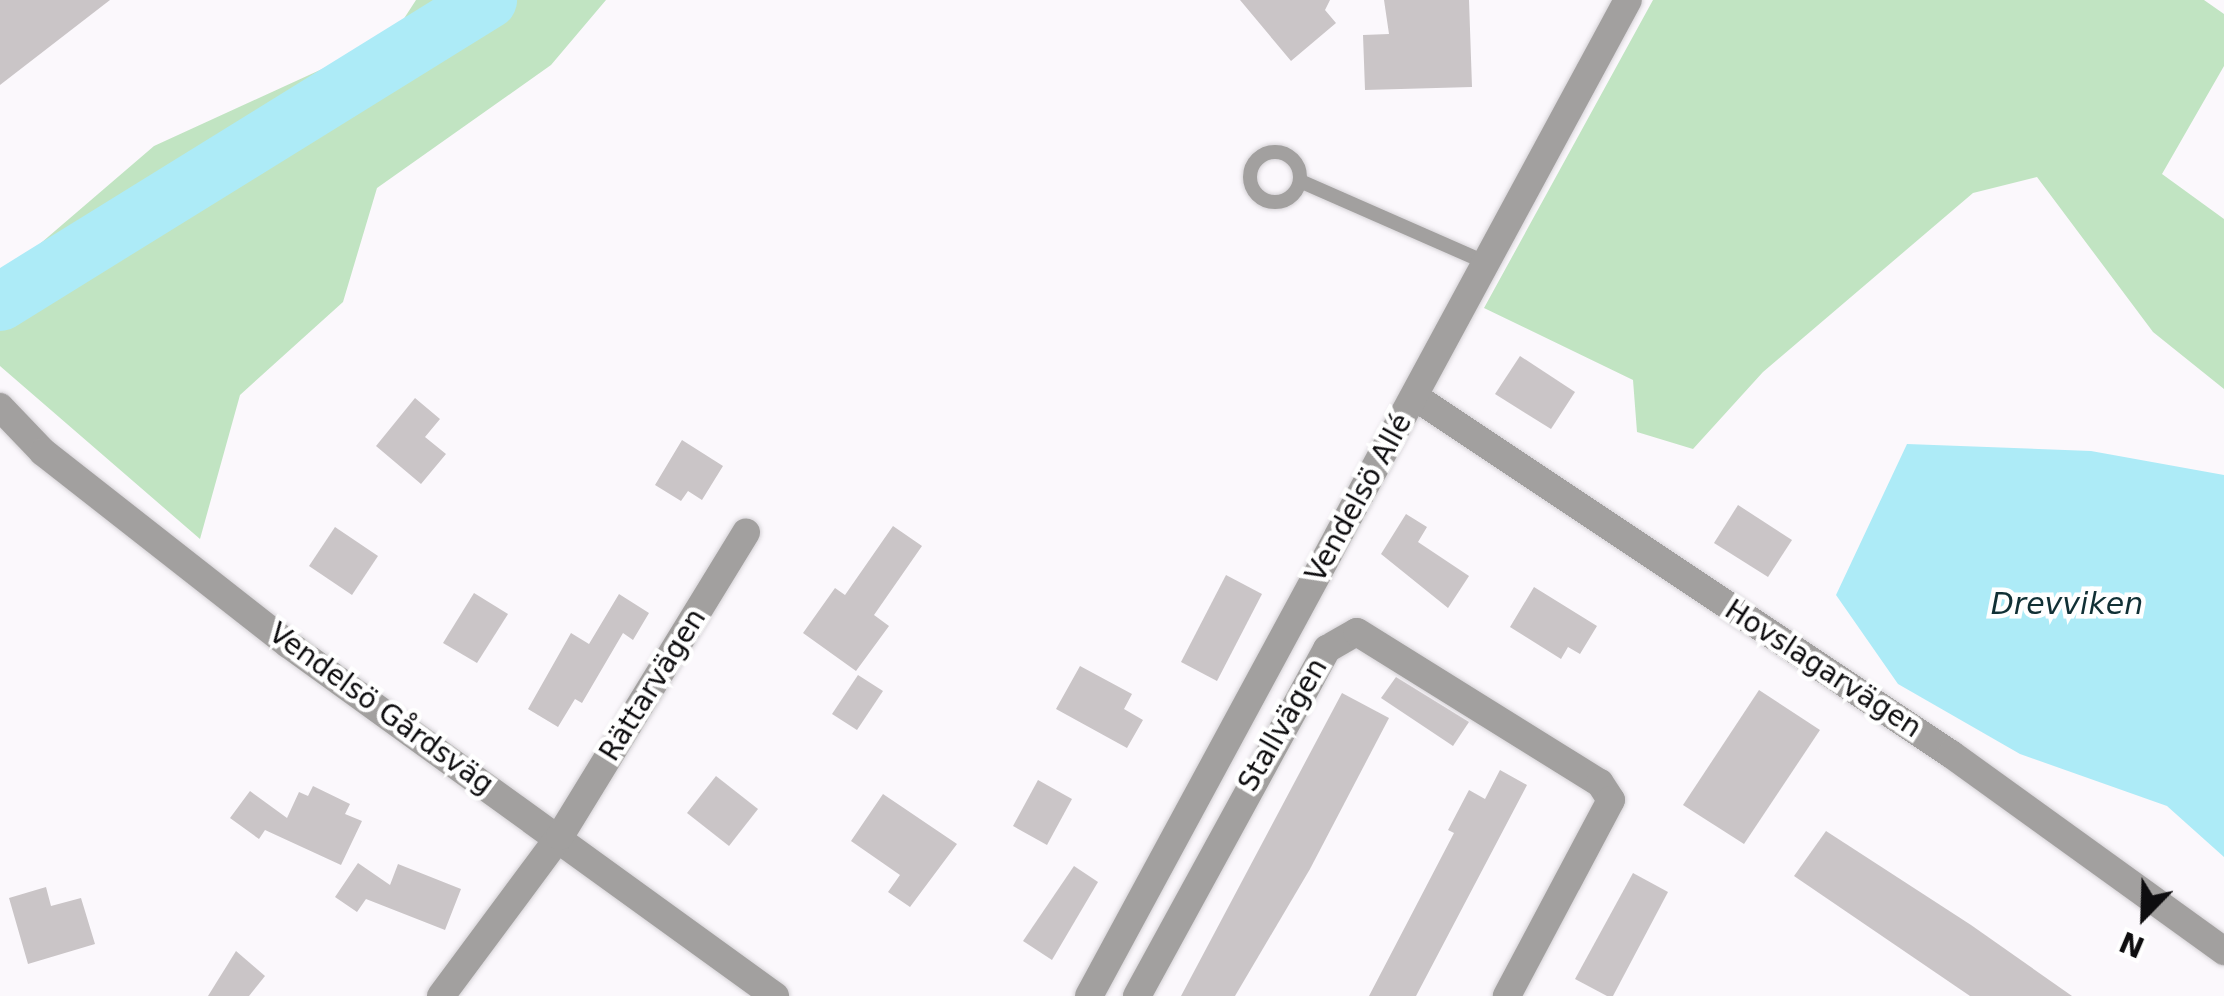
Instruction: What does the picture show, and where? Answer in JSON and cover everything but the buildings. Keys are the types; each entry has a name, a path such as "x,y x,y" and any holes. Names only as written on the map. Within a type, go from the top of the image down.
{"street":[{"name":"Vendelsö Allé","path":"1089,996 1628,0"},
{"name":"Hovslagarvägen","path":"1415,397 1843,680 2224,950"},
{"name":"Vendelsö Gårdsväg","path":"0,408 43,452 288,644 560,836 775,996"},
{"name":"Rättarvägen","path":"441,996 560,836 746,533"},
{"name":"Stallvägen","path":"1137,996 1327,649 1358,632 1600,784 1611,800 1507,996"}],"lane":[{"path":"1300,181 1487,263"}],"green space":[{"path":"416,0 606,0 551,65 377,188 343,302 240,395 200,539 0,366 0,287 6,273 154,146 392,37"},
{"path":"1653,0 2204,0 2224,14 2224,66 2162,174 2224,219 2224,389 2153,332 2037,177 1973,193 1763,372 1693,449 1637,432 1633,380 1484,308"}],"water":[{"name":"Drevviken","path":"1907,444 2091,451 2224,475 2224,857 2167,806 2020,754 1898,684 1836,595"}],"waterway":[{"path":"0,302 488,0"}]}
